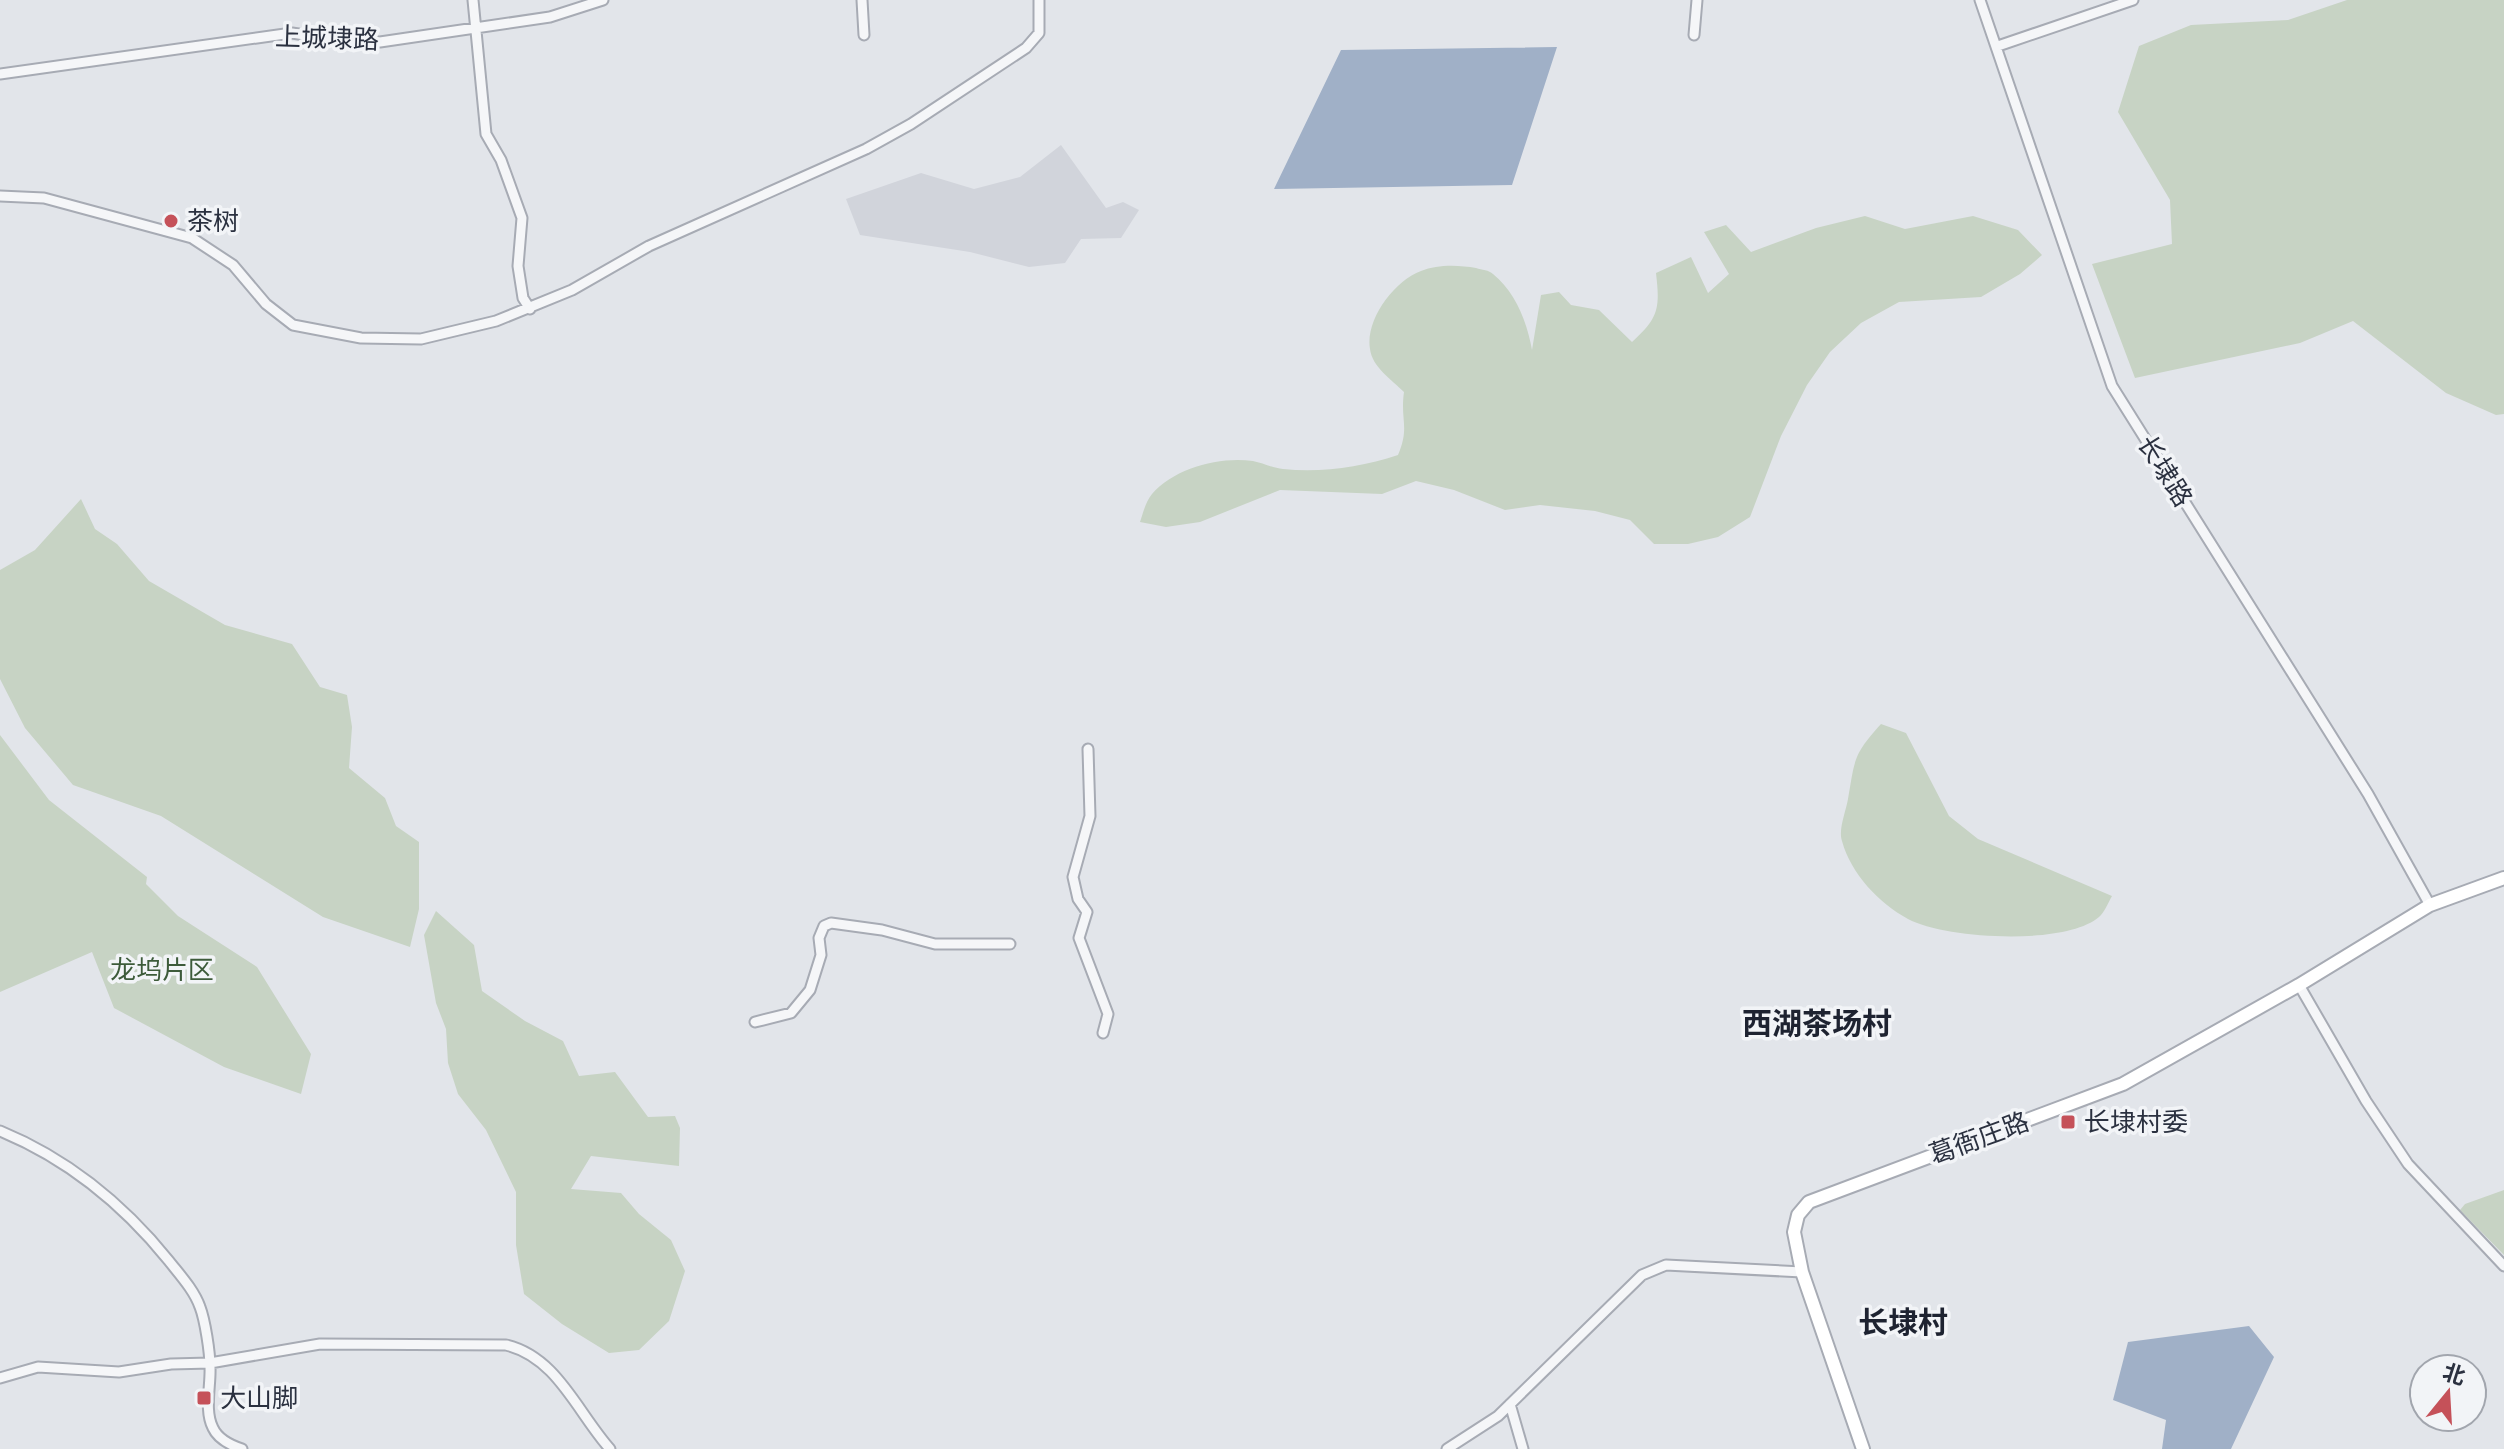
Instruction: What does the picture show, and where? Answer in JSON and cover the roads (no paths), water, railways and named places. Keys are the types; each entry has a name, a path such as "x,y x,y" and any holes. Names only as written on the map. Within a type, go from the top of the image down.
{"street":[{"path":"473,0 480,100 486,134 501,160 522,218 517,244 518,266 523,298 530,309"},
{"name":"上城埭路","path":"0,74 277,34 380,42 550,17 603,0"},
{"path":"862,0 864,35"},
{"path":"0,196 44,198 192,238 233,265 280,317 293,325 326,334 421,339 456,333 530,309 600,276 649,246 821,171 911,124 1026,48 1039,33 1039,0"},
{"path":"1694,35 1697,0"},
{"name":"长埭路","path":"1980,0 2112,386 2368,794 2430,905"},
{"path":"1998,46 2133,0"},
{"path":"1088,749 1090,816 1073,877 1078,899 1087,912 1079,938 1108,1014 1103,1033"},
{"name":"葛衙庄路","path":"1863,1449 1802,1272 1794,1232 1798,1215 1809,1202 2123,1084 2299,985 2430,905 2504,878"},
{"path":"755,1022 791,1013 804,998 821,955 819,938 824,926 831,923 882,930 935,944 1010,944"},
{"path":"2299,985 2366,1101 2408,1164 2504,1266"},
{"path":"0,1131 55,1158 131,1216 199,1303 210,1363 211,1426 220,1438 242,1449"},
{"path":"1447,1449 1510,1404 1642,1275 1677,1265 1802,1272"},
{"path":"0,1378 38,1367 119,1372 171,1364 210,1363 320,1344 506,1345 524,1349 557,1377 610,1449"},
{"path":"1510,1404 1523,1449"}],"water":[{"path":"1557,47 1512,185 1274,189 1341,50"},
{"path":"2249,1326 2274,1357 2231,1449 2162,1449 2166,1420 2113,1400 2128,1342"}],"place":[{"name":"茶树","path":"171,221"},
{"name":"长埭村委","path":"2068,1122"},
{"name":"大山脚","path":"204,1398"}],"district":[{"name":"西湖茶场村","path":"1817,1024"},
{"name":"长埭村","path":"1903,1323"}],"park label":[{"name":"龙坞片区","path":"162,970"}]}
